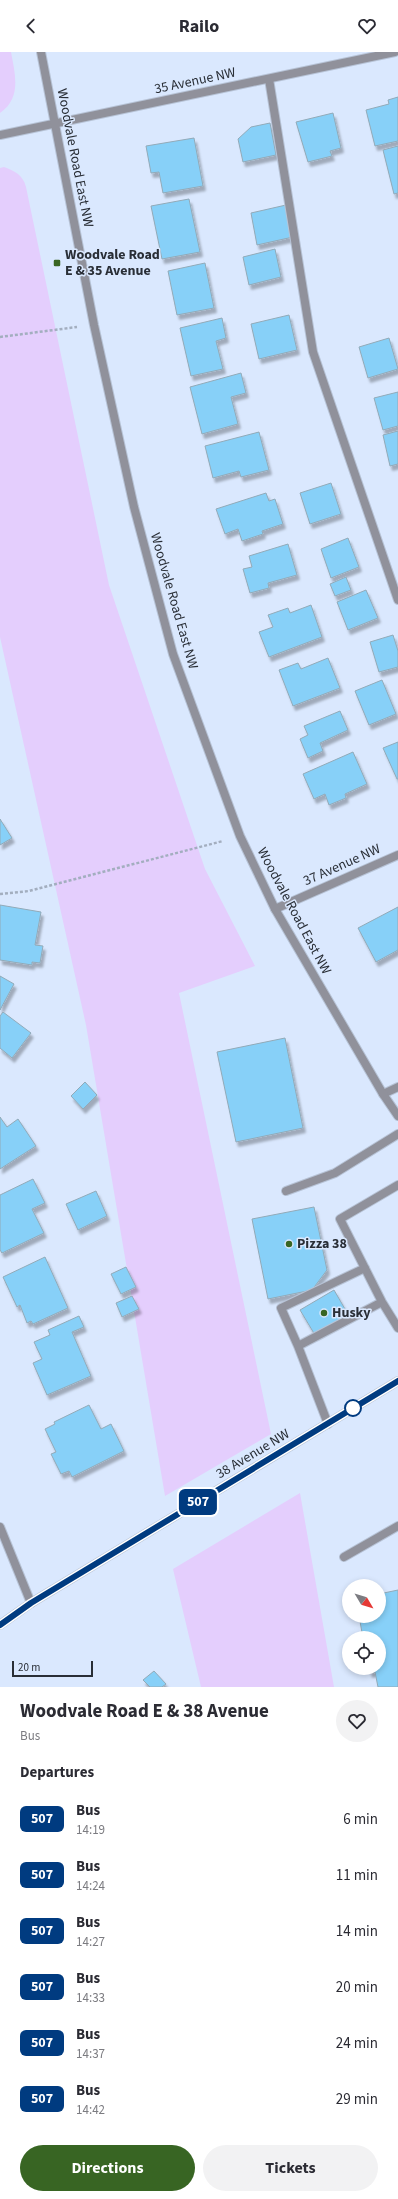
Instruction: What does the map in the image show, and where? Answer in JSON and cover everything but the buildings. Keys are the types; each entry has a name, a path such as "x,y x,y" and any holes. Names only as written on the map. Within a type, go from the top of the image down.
{"street":[{"name":"Woodvale Road East NW","path":"41,52 94,325 134,507 173,654 240,836 275,909 383,1094 398,1116"},
{"name":"35 Avenue NW","path":"0,135 395,52"},
{"path":"269,79 313,352 398,600"},
{"name":"37 Avenue NW","path":"275,909 398,855"},
{"path":"383,1094 398,1087"},
{"path":"286,1191 335,1173 398,1134"},
{"path":"398,1185 340,1219 382,1302 398,1328"},
{"path":"328,1424 298,1346 281,1308 365,1268"},
{"path":"298,1346 382,1302"},
{"name":"38 Avenue NW","path":"0,1626 31,1603 398,1381"},
{"path":"344,1557 398,1526"},
{"path":"0,1527 31,1603"}],"path":[{"path":"0,337 94,325"},
{"path":"0,894 29,891 240,836"}],"shaded area":[{"path":"0,52 11,52 15,85 12,100 0,113"},
{"path":"4,167 21,176 25,183 109,585 205,869 255,966 179,993 271,1434 165,1496 86,1025 0,637 0,168"},
{"path":"300,1493 334,1687 201,1687 173,1569"}],"bus line":[{"name":"507","path":"0,1625 31,1603 398,1381"}],"place":[{"name":"Woodvale Road E & 35 Avenue","path":"57,263"},
{"name":"Pizza 38","path":"289,1244"},
{"name":"Husky","path":"324,1313"}]}
